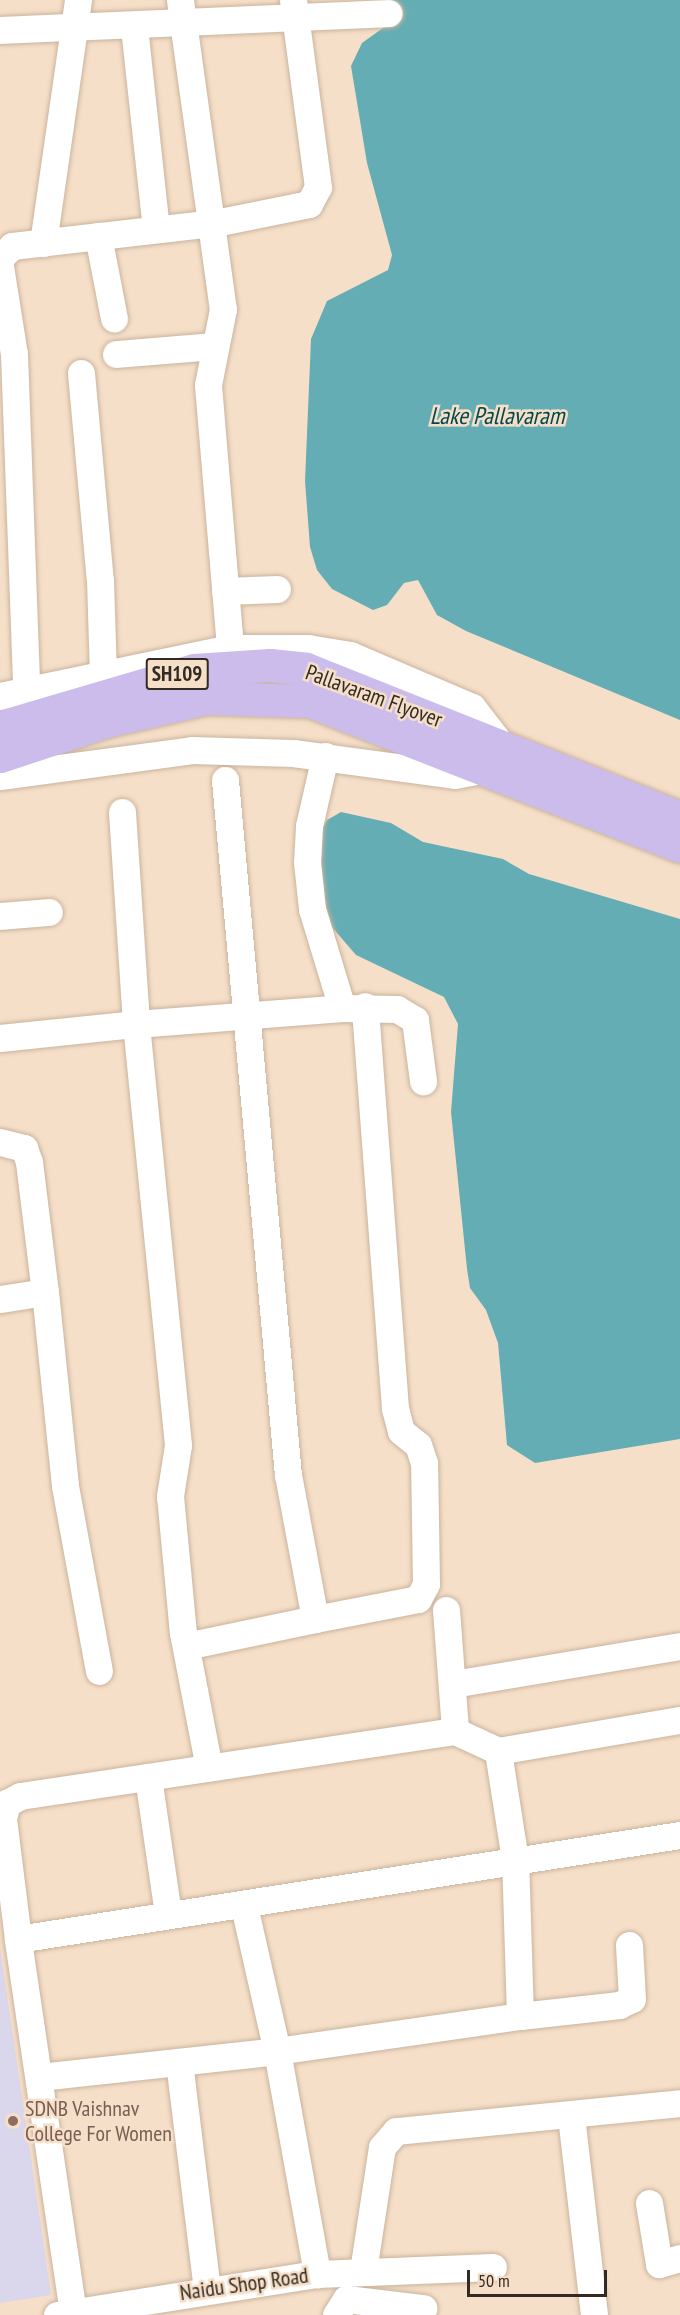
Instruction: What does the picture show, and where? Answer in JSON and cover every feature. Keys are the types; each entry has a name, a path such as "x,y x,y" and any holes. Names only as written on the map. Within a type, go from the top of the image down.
{"main road":[{"name":"Pallavaram Flyover","path":"0,727 195,670 270,665 306,669 352,698 495,756"},
{"name":"Pallavaram Flyover","path":"0,756 106,721 206,698 352,698"},
{"name":"SH109","path":"495,756 545,767 680,818"},
{"name":"SH109","path":"495,756 680,846"}],"street":[{"path":"43,243 78,0"},
{"path":"0,30 134,27 182,11 294,9 390,13"},
{"path":"0,258 12,246 215,223 289,212 318,197 294,9"},
{"path":"182,11 215,223 223,309 213,346 208,385 230,648"},
{"path":"134,27 156,229"},
{"path":"98,236 114,318"},
{"path":"1,283 26,689"},
{"path":"116,354 213,346"},
{"path":"81,373 100,580 103,673"},
{"path":"225,591 277,589"},
{"path":"0,696 230,648 308,648 350,655 472,707 495,756 454,774 326,756 192,750 0,776"},
{"path":"186,1646 418,1599 426,1584 424,1463 418,1444 401,1431 393,1397 354,1007 312,909 307,862 309,826 326,756"},
{"path":"225,780 243,1014 275,1284 288,1475 315,1619"},
{"path":"122,812 136,1024 178,1445 170,1496 186,1646 209,1768"},
{"path":"0,916 49,912"},
{"path":"0,1038 243,1014 354,1007 397,1009 415,1020 423,1082"},
{"path":"0,1142 24,1148 29,1162 65,1486 99,1671"},
{"path":"0,1299 45,1292"},
{"path":"446,1610 455,1731"},
{"path":"453,1684 680,1646"},
{"path":"64,2314 39,2077 18,1939 3,1818 8,1803 20,1796 455,1731 498,1751 680,1720"},
{"path":"498,1751 515,1860 519,2016"},
{"path":"148,1778 168,1914"},
{"path":"18,1939 168,1914 244,1906 440,1872 680,1835"},
{"path":"244,1906 277,2051 341,2272"},
{"path":"39,2077 277,2051 632,1999 629,1945"},
{"path":"179,2061 207,2289"},
{"path":"341,2272 382,2147 396,2131 571,2116 680,2103"},
{"path":"571,2116 594,2315"},
{"path":"650,2203 658,2264 680,2258"},
{"path":"336,2315 346,2299 414,2294 493,2267"},
{"name":"Naidu Shop Road","path":"64,2314 207,2289 341,2272 414,2294"}],"shaded area":[{"name":"SDNB Vaishnav College For Women","path":"0,1948 51,2295 0,2303"}],"water":[{"name":"Lake Pallavaram","path":"385,0 680,0 680,720 466,631 437,615 418,580 404,583 387,605 373,610 332,589 317,570 310,547 305,481 311,339 327,301 388,270 392,255 367,163 351,66 362,43 394,20"},
{"path":"341,812 391,823 423,842 503,859 529,874 680,919 680,1439 535,1463 507,1445 498,1343 486,1310 470,1288 467,1269 451,1112 458,1024 444,997 356,955 331,926 321,896 320,833 327,820"}],"place":[{"name":"SDNB Vaishnav College For Women","path":"13,2121"}]}
